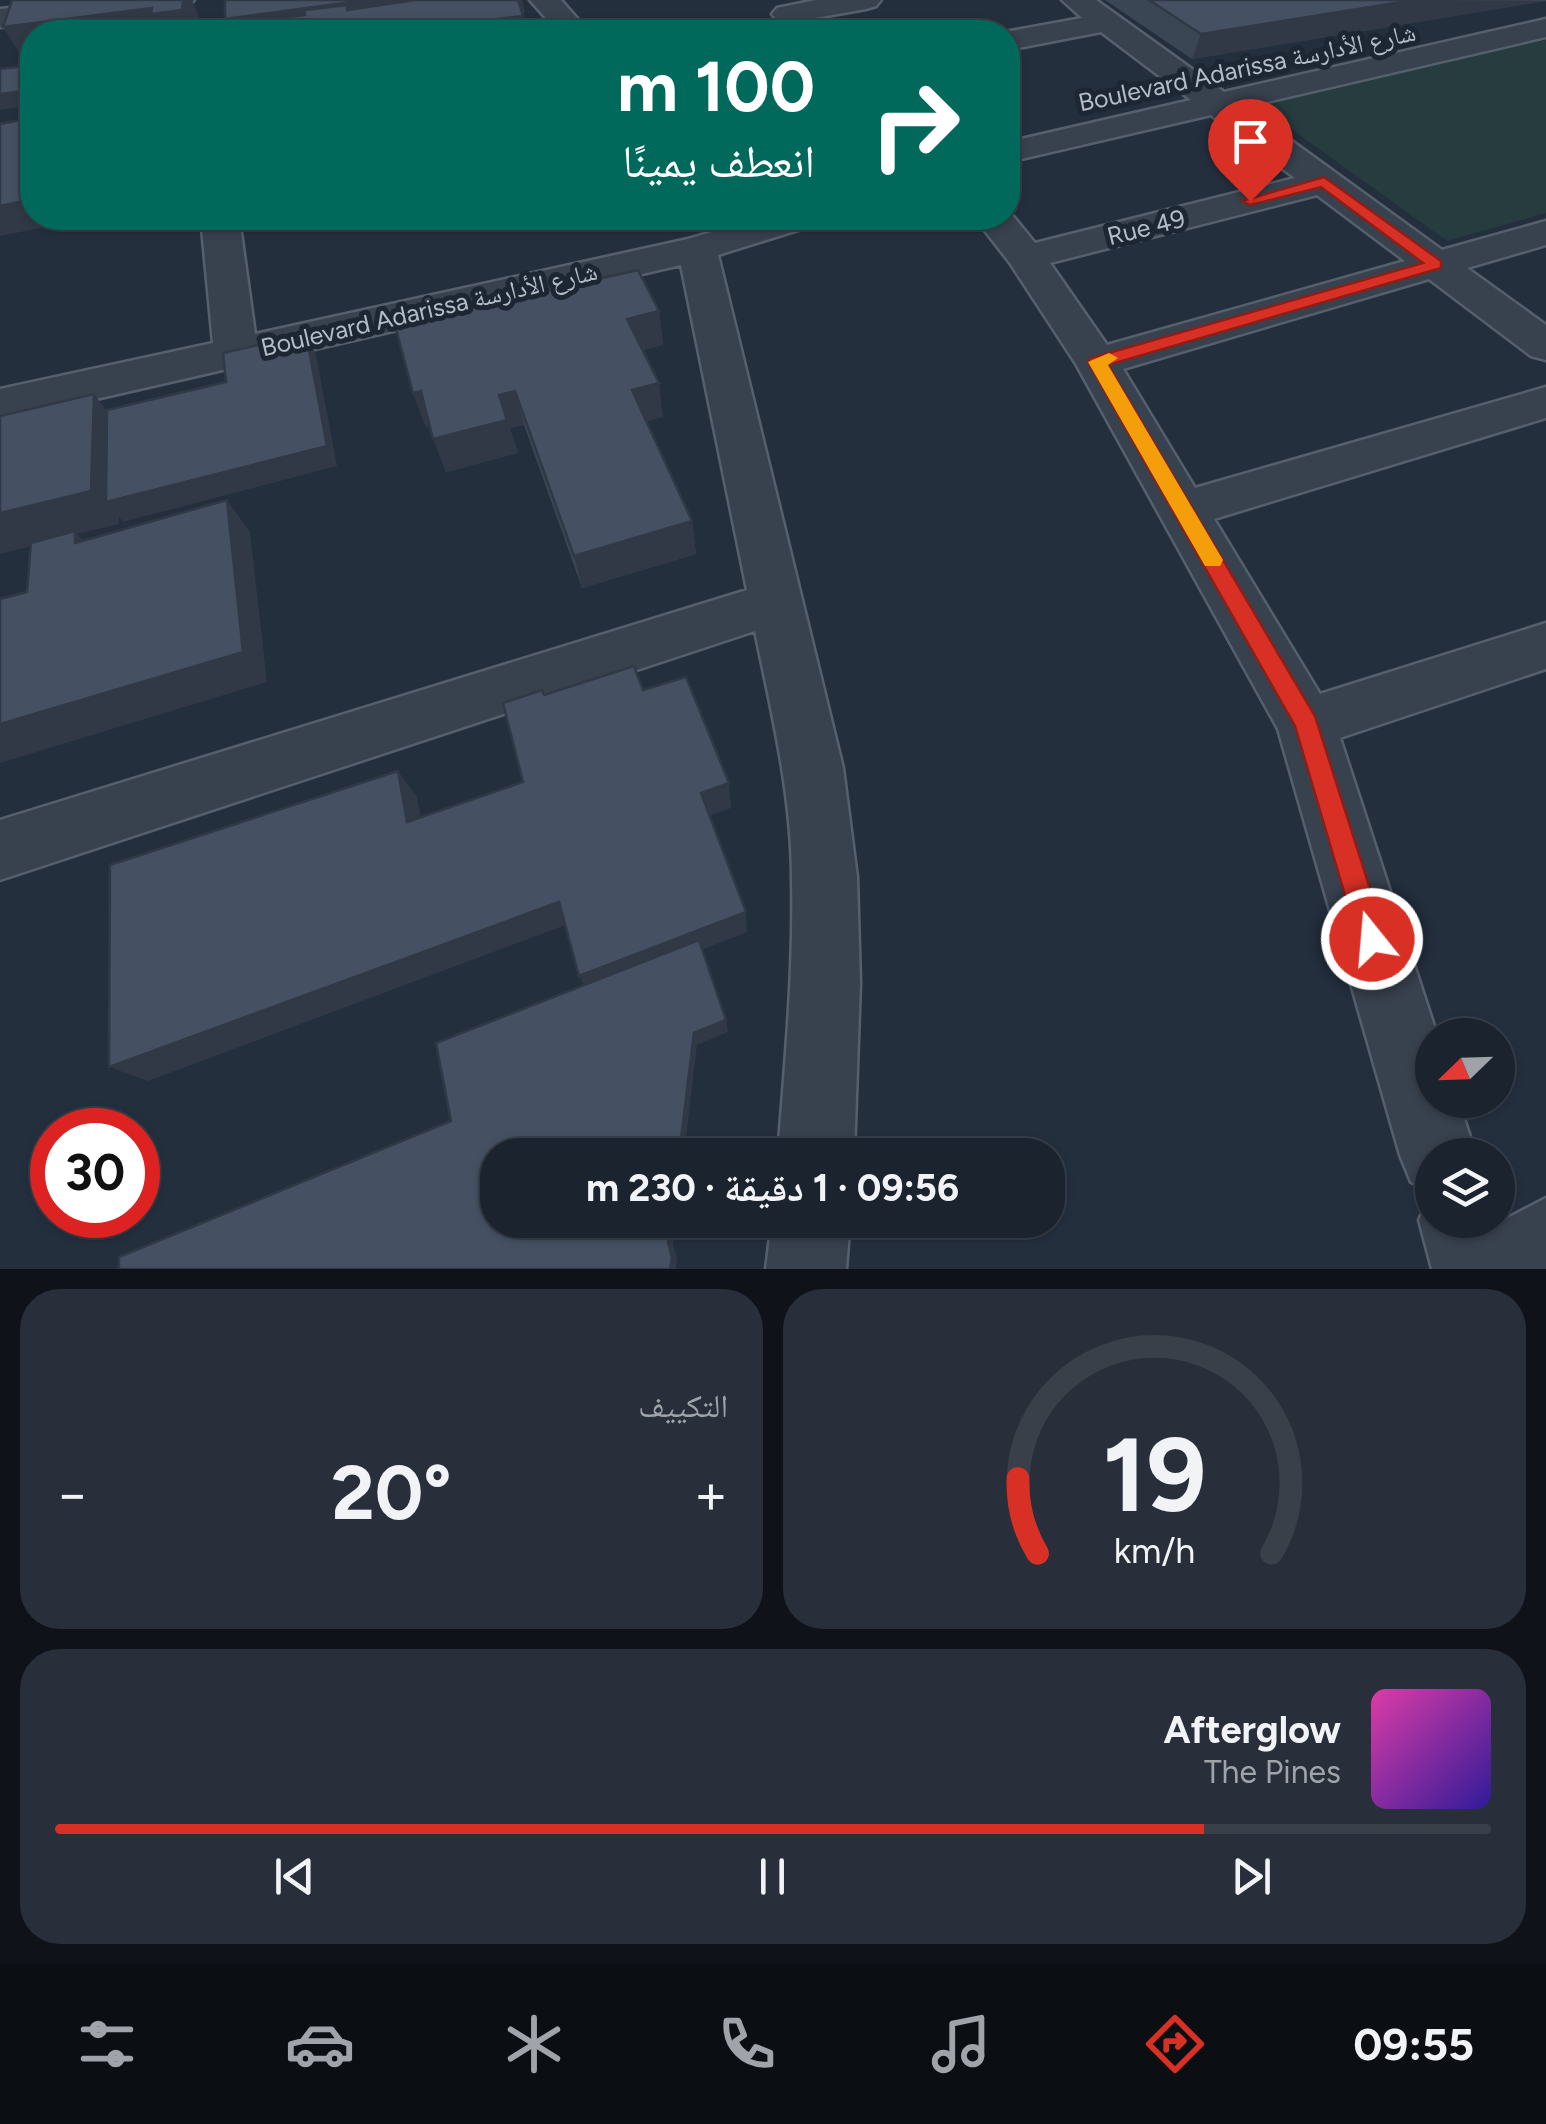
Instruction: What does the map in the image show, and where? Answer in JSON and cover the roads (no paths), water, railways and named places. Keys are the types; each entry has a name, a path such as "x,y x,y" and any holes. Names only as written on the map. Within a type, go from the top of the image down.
{"street":[{"path":"0,18 179,0"},
{"path":"545,0 563,20"},
{"path":"788,16 866,0"},
{"path":"1077,0 1107,22 1167,83 1217,103 1546,346"},
{"name":"Boulevard Adarissa شارع الأدارسة","path":"1167,83 1546,4"},
{"path":"1020,39 1107,22"},
{"name":"Boulevard Adarissa شارع الأدارسة","path":"1020,149 1546,28"},
{"name":"Rue 49","path":"1010,237 1324,182"},
{"path":"221,230 236,352"},
{"name":"Boulevard Adarissa شارع الأدارسة","path":"0,405 696,249 759,230"},
{"path":"1098,362 1546,232"},
{"path":"1010,237 1098,362 1306,724 1433,1138"},
{"path":"696,249 814,768 825,877 825,983 817,1138"},
{"path":"1184,510 1546,402"},
{"path":"0,850 778,602"},
{"path":"1306,724 1532,666"},
{"path":"806,1269 809,1238"},
{"path":"1463,1238 1472,1269"},
{"path":"1502,1269 1546,1238"}]}
